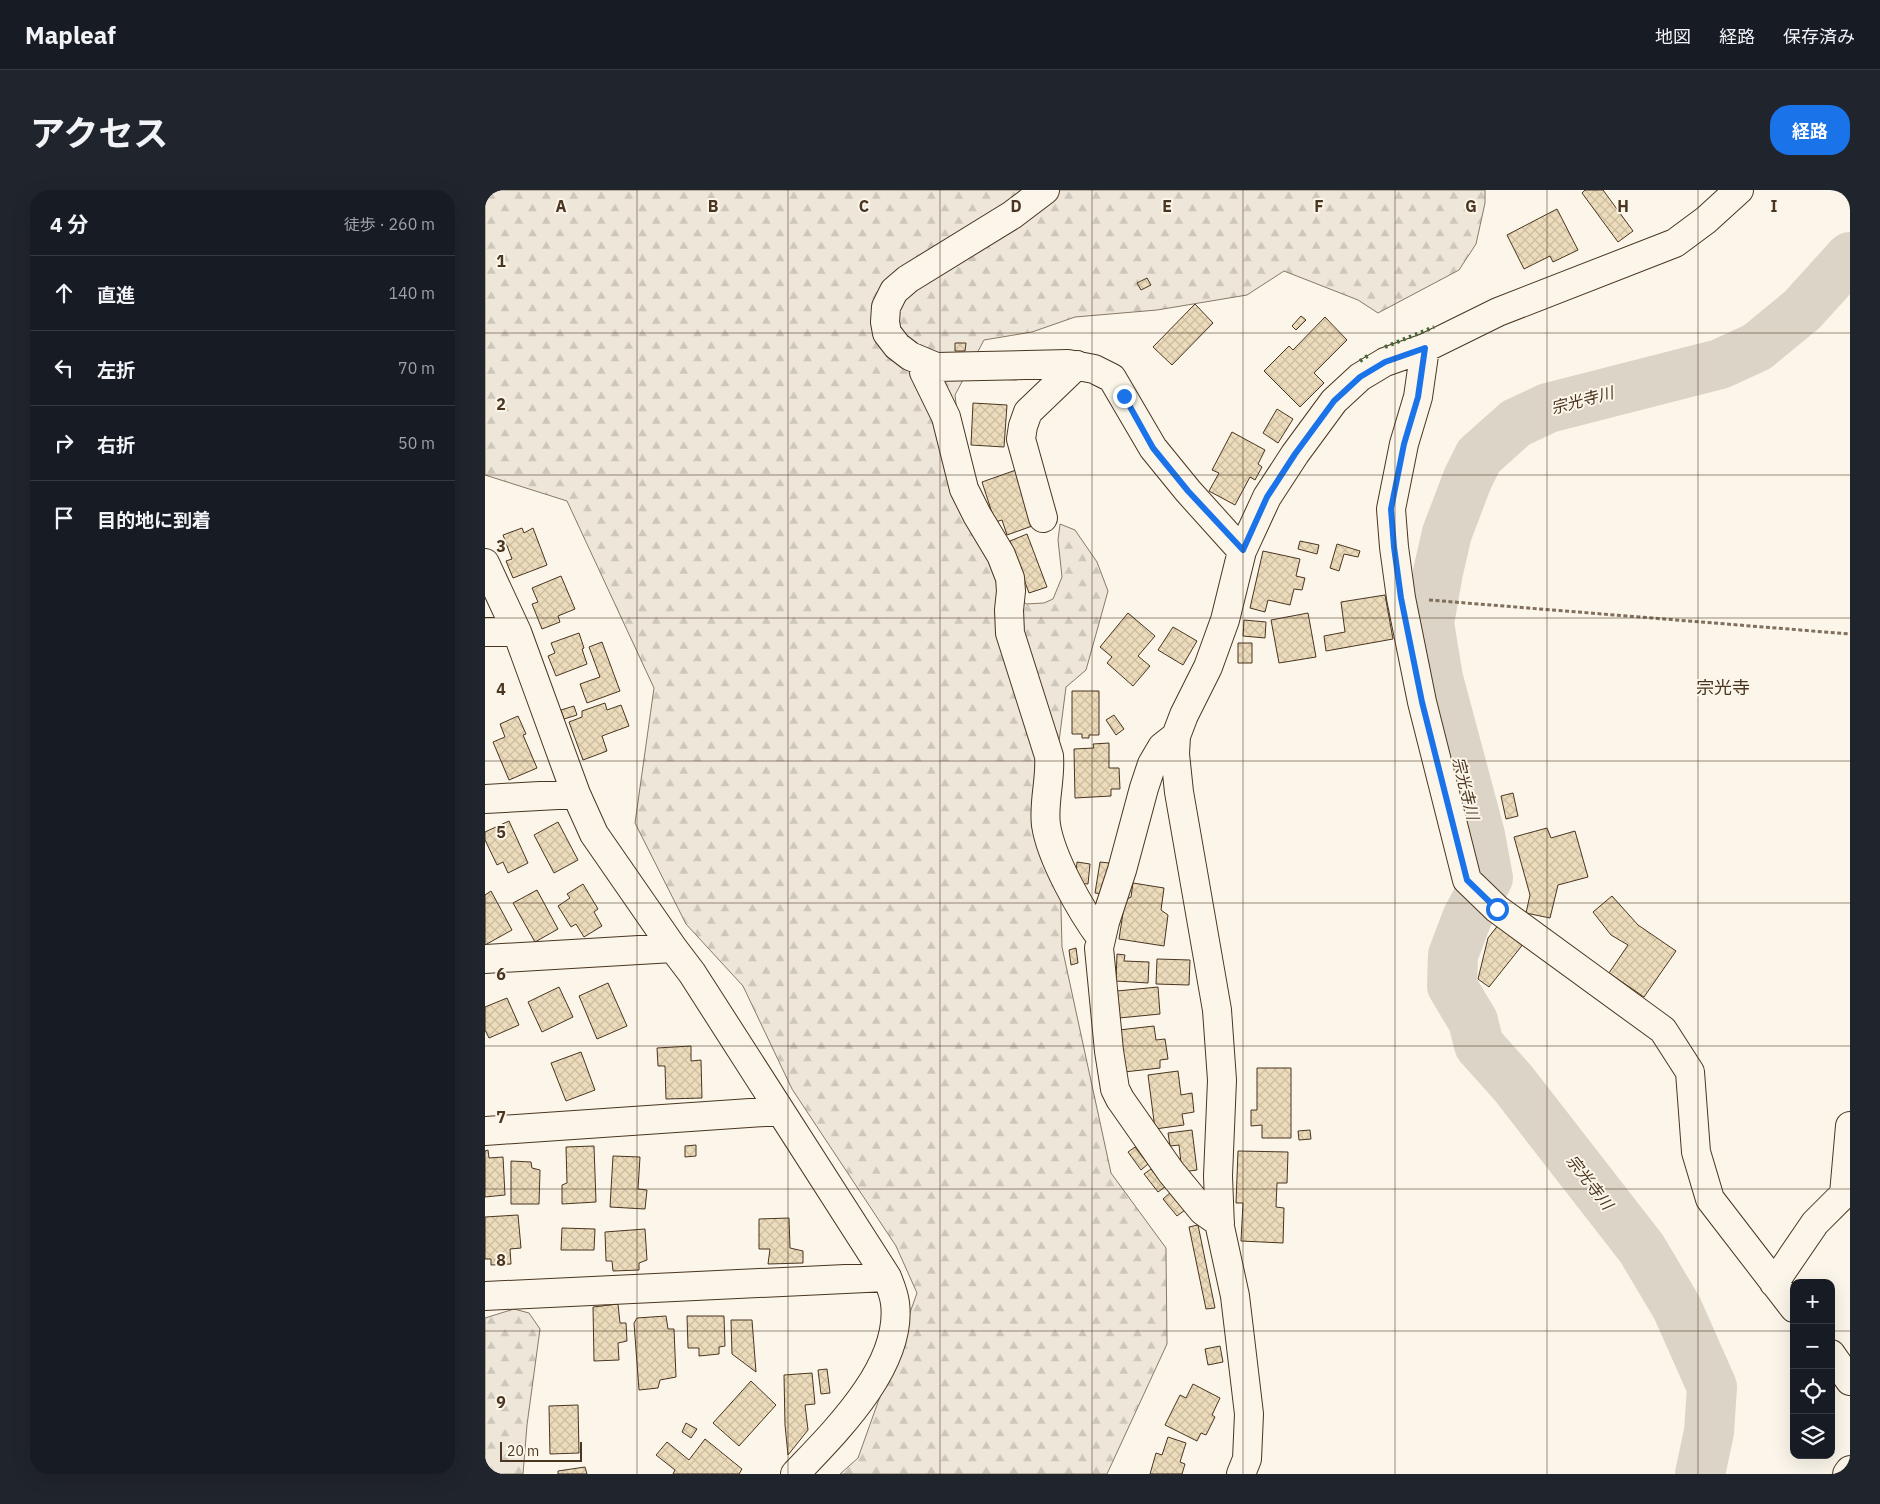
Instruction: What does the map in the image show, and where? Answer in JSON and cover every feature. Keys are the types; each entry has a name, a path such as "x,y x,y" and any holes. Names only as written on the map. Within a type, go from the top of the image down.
{"street":[{"path":"1045,190 1012,214 908,279 894,291 886,307 885,322 887,333 897,346 910,356 936,367 1068,364 1094,369 1112,378 1153,448 1188,491 1243,550"},
{"path":"1241,1474 1247,1459 1249,1414 1235,1296 1221,1223 1218,1176 1222,1080 1217,1010 1179,792 1175,754 1177,736 1212,658 1225,620 1243,550 1267,497 1295,454 1334,401 1360,377 1385,362 1425,348 1498,312 1675,243 1706,220 1739,190"},
{"path":"1425,348 1418,397 1404,444 1391,509 1401,598 1422,702 1467,880 1497,909 1663,1030 1690,1072 1696,1152 1710,1199 1790,1303"},
{"path":"921,361 924,372 946,417 964,489 1001,555 1010,578 1010,633 1049,756 1050,770 1046,824 1052,848 1086,918 1101,938"},
{"path":"1043,518 1021,439 1023,426 1028,412 1077,365"},
{"path":"485,563 517,632 576,794 594,834 673,948 693,972 780,1112 887,1277 895,1302 895,1330 873,1384 837,1430 795,1474"},
{"path":"485,632 517,632"},
{"path":"1177,736 1162,747 1152,764 1101,938 1099,948 1101,974 1115,1089 1171,1172 1203,1211 1221,1223"},
{"path":"485,799 576,794"},
{"path":"485,959 673,948"},
{"path":"485,1131 780,1112"},
{"path":"1774,1283 1815,1223 1844,1194 1850,1126"},
{"path":"485,1296 887,1277"},
{"path":"1835,1360 1850,1381"},
{"path":"1847,1474 1850,1470"}],"path":[{"path":"1443,601 1850,634"}],"green space":[{"path":"485,190 1485,190 1485,203 1476,244 1459,270 1378,313 1358,300 1284,271 1247,295 1157,310 1075,317 1032,332 984,340 955,395 964,469 1001,577 1026,604 1044,603 1053,599 1062,577 1058,540 1060,524 1075,530 1097,562 1108,591 1086,670 1066,687 1057,757 1062,947 1111,1173 1166,1248 1167,1344 1107,1474 840,1474 858,1458 917,1293 896,1246 792,1089 743,986 686,924 635,823 654,688 567,501 485,475"},
{"path":"514,1309 529,1313 540,1329 527,1425 523,1474 485,1474 485,1318"}],"building":[{"path":"1585,190 1603,190 1633,231 1618,242 1582,193"},
{"path":"1557,209 1578,250 1553,262 1550,256 1524,269 1507,235"},
{"path":"1147,278 1151,285 1141,290 1137,283"},
{"path":"1195,304 1213,323 1172,365 1153,347"},
{"path":"1301,316 1306,320 1296,330 1292,326"},
{"path":"1325,317 1347,340 1314,373 1324,383 1300,407 1264,371 1289,346 1293,350"},
{"path":"955,343 966,343 965,351 955,351"},
{"path":"973,403 1007,405 1004,447 971,445"},
{"path":"1277,409 1293,419 1278,443 1263,433"},
{"path":"1232,432 1265,450 1258,464 1262,467 1255,480 1250,477 1235,505 1209,491 1219,473 1212,470"},
{"path":"1016,470 1035,525 1007,535 1002,520 995,522 982,482"},
{"path":"522,528 524,533 533,528 547,565 513,578 506,561 512,559 503,535"},
{"path":"1027,534 1047,587 1029,593 1010,541"},
{"path":"1300,541 1319,545 1317,554 1298,549"},
{"path":"1337,544 1360,551 1358,557 1344,554 1339,571 1330,568"},
{"path":"1263,551 1300,559 1296,576 1305,578 1302,590 1294,589 1290,605 1268,600 1265,612 1250,608"},
{"path":"561,576 575,609 558,616 560,622 542,629 532,604 538,602 532,588"},
{"path":"1385,595 1393,639 1326,651 1324,636 1345,632 1341,602"},
{"path":"1128,613 1155,636 1138,656 1150,666 1133,686 1107,663 1112,657 1100,647"},
{"path":"1308,613 1316,657 1279,663 1271,620"},
{"path":"1244,620 1266,622 1265,638 1243,636"},
{"path":"1173,627 1197,641 1183,665 1158,650"},
{"path":"579,633 587,664 556,676 548,656 555,653 551,643"},
{"path":"602,642 620,691 587,703 580,684 600,677 589,647"},
{"path":"1238,643 1252,643 1252,663 1238,663"},
{"path":"1072,691 1099,691 1099,735 1089,735 1089,738 1082,738 1082,734 1072,734"},
{"path":"605,703 607,710 621,705 629,726 602,736 607,751 583,760 569,722 582,717 582,711"},
{"path":"574,706 577,715 564,719 561,710"},
{"path":"1114,715 1124,729 1116,735 1106,720"},
{"path":"518,716 526,734 523,735 537,768 509,780 493,742 505,737 500,724"},
{"path":"1109,743 1109,768 1119,768 1120,789 1111,789 1111,796 1075,798 1074,749 1094,748 1093,744"},
{"path":"1513,793 1518,816 1506,819 1501,796"},
{"path":"509,821 528,863 508,873 503,862 497,865 485,840 485,832"},
{"path":"558,822 578,860 554,873 534,835"},
{"path":"1547,828 1551,838 1575,831 1588,877 1558,885 1550,918 1526,913 1530,895 1514,837"},
{"path":"1077,862 1090,864 1088,884 1075,883"},
{"path":"1100,862 1109,863 1104,894 1095,893"},
{"path":"1133,883 1164,888 1161,910 1168,915 1164,946 1119,939 1125,900 1131,897"},
{"path":"583,884 598,909 594,912 602,926 584,937 576,924 571,927 558,906 570,898 567,894"},
{"path":"537,890 558,929 535,942 513,903"},
{"path":"491,891 512,930 485,945 485,895"},
{"path":"1612,896 1638,925 1676,951 1644,997 1609,973 1628,945 1611,935 1593,912"},
{"path":"1499,924 1524,943 1489,987 1478,979 1488,938"},
{"path":"1076,948 1078,963 1071,965 1069,950"},
{"path":"1117,954 1125,955 1124,961 1149,962 1148,983 1116,981"},
{"path":"1157,959 1190,960 1189,985 1156,984"},
{"path":"608,983 627,1026 597,1039 579,996"},
{"path":"559,987 573,1017 542,1032 528,1002"},
{"path":"1158,987 1160,1014 1119,1018 1117,991"},
{"path":"507,998 519,1025 489,1038 485,1030 485,1007"},
{"path":"1154,1026 1156,1040 1165,1039 1168,1059 1160,1060 1160,1068 1124,1072 1119,1030"},
{"path":"691,1046 691,1061 701,1060 702,1098 666,1099 665,1066 658,1066 657,1048"},
{"path":"581,1052 595,1090 566,1101 551,1063"},
{"path":"1257,1068 1291,1068 1291,1138 1262,1138 1262,1125 1251,1126 1251,1110 1257,1110"},
{"path":"1178,1071 1181,1095 1192,1093 1194,1112 1182,1114 1184,1125 1155,1129 1148,1075"},
{"path":"1192,1130 1197,1170 1182,1172 1179,1145 1170,1146 1168,1133"},
{"path":"1310,1130 1311,1139 1299,1140 1298,1131"},
{"path":"696,1145 696,1156 685,1157 685,1146"},
{"path":"594,1146 596,1202 562,1204 562,1185 567,1183 566,1147"},
{"path":"1135,1147 1148,1164 1141,1170 1128,1152"},
{"path":"488,1150 489,1158 503,1157 505,1195 485,1197 485,1151"},
{"path":"1238,1151 1288,1152 1287,1183 1277,1183 1276,1207 1284,1208 1283,1243 1241,1241 1243,1203 1236,1203"},
{"path":"613,1156 640,1157 638,1189 647,1190 645,1209 610,1207"},
{"path":"511,1161 531,1162 532,1168 540,1170 539,1204 511,1204"},
{"path":"1151,1169 1165,1187 1158,1192 1144,1174"},
{"path":"1171,1192 1185,1210 1177,1216 1163,1199"},
{"path":"518,1215 521,1248 510,1249 511,1264 491,1265 491,1259 485,1259 485,1217"},
{"path":"789,1218 790,1248 803,1251 803,1263 768,1264 770,1249 759,1249 759,1219"},
{"path":"1198,1225 1215,1308 1206,1309 1189,1227"},
{"path":"562,1228 595,1229 594,1250 561,1250"},
{"path":"645,1229 647,1260 639,1263 639,1270 613,1271 612,1261 606,1261 605,1232"},
{"path":"618,1304 620,1323 626,1323 627,1341 618,1343 619,1360 594,1361 593,1307"},
{"path":"666,1316 668,1329 674,1329 676,1377 660,1380 658,1388 639,1390 634,1323 637,1318"},
{"path":"687,1316 724,1316 725,1346 719,1347 719,1354 699,1356 699,1348 688,1348"},
{"path":"731,1320 752,1320 756,1372 732,1354"},
{"path":"1220,1346 1223,1362 1208,1365 1205,1349"},
{"path":"827,1369 830,1393 821,1394 818,1370"},
{"path":"812,1373 815,1404 805,1405 808,1430 788,1455 784,1375"},
{"path":"751,1381 776,1405 739,1446 713,1423"},
{"path":"1193,1384 1220,1398 1212,1415 1215,1417 1206,1435 1201,1433 1197,1441 1165,1425 1180,1395 1186,1398"},
{"path":"578,1405 579,1453 550,1454 549,1406"},
{"path":"686,1423 697,1429 691,1438 682,1432"},
{"path":"1168,1437 1186,1443 1180,1462 1185,1464 1182,1474 1150,1474 1156,1453 1162,1455"},
{"path":"705,1439 742,1469 739,1474 673,1474 675,1470 656,1455 667,1442 689,1460"},
{"path":"585,1467 587,1474 558,1474 558,1471"}],"waterway":[{"name":"宗光寺川","path":"1700,1474 1709,1432 1712,1387 1677,1308 1642,1249 1513,1083 1479,1045 1473,1021 1452,986 1453,955 1467,918 1488,878 1480,835 1438,678 1429,623 1447,533 1468,478 1479,456 1516,423 1548,408 1720,364 1757,347 1802,310 1850,257"}],"hedge":[{"path":"1385,347 1434,327"},
{"path":"1360,361 1369,355"}],"district":[{"name":"宗光寺","path":"1723,687"}],"route":[{"path":"1124,396 1153,448 1188,491 1243,550 1267,497 1295,454 1334,401 1360,377 1385,362 1425,348 1418,397 1404,444 1391,509 1394,547 1401,598 1422,702 1467,880 1497,909"}]}
